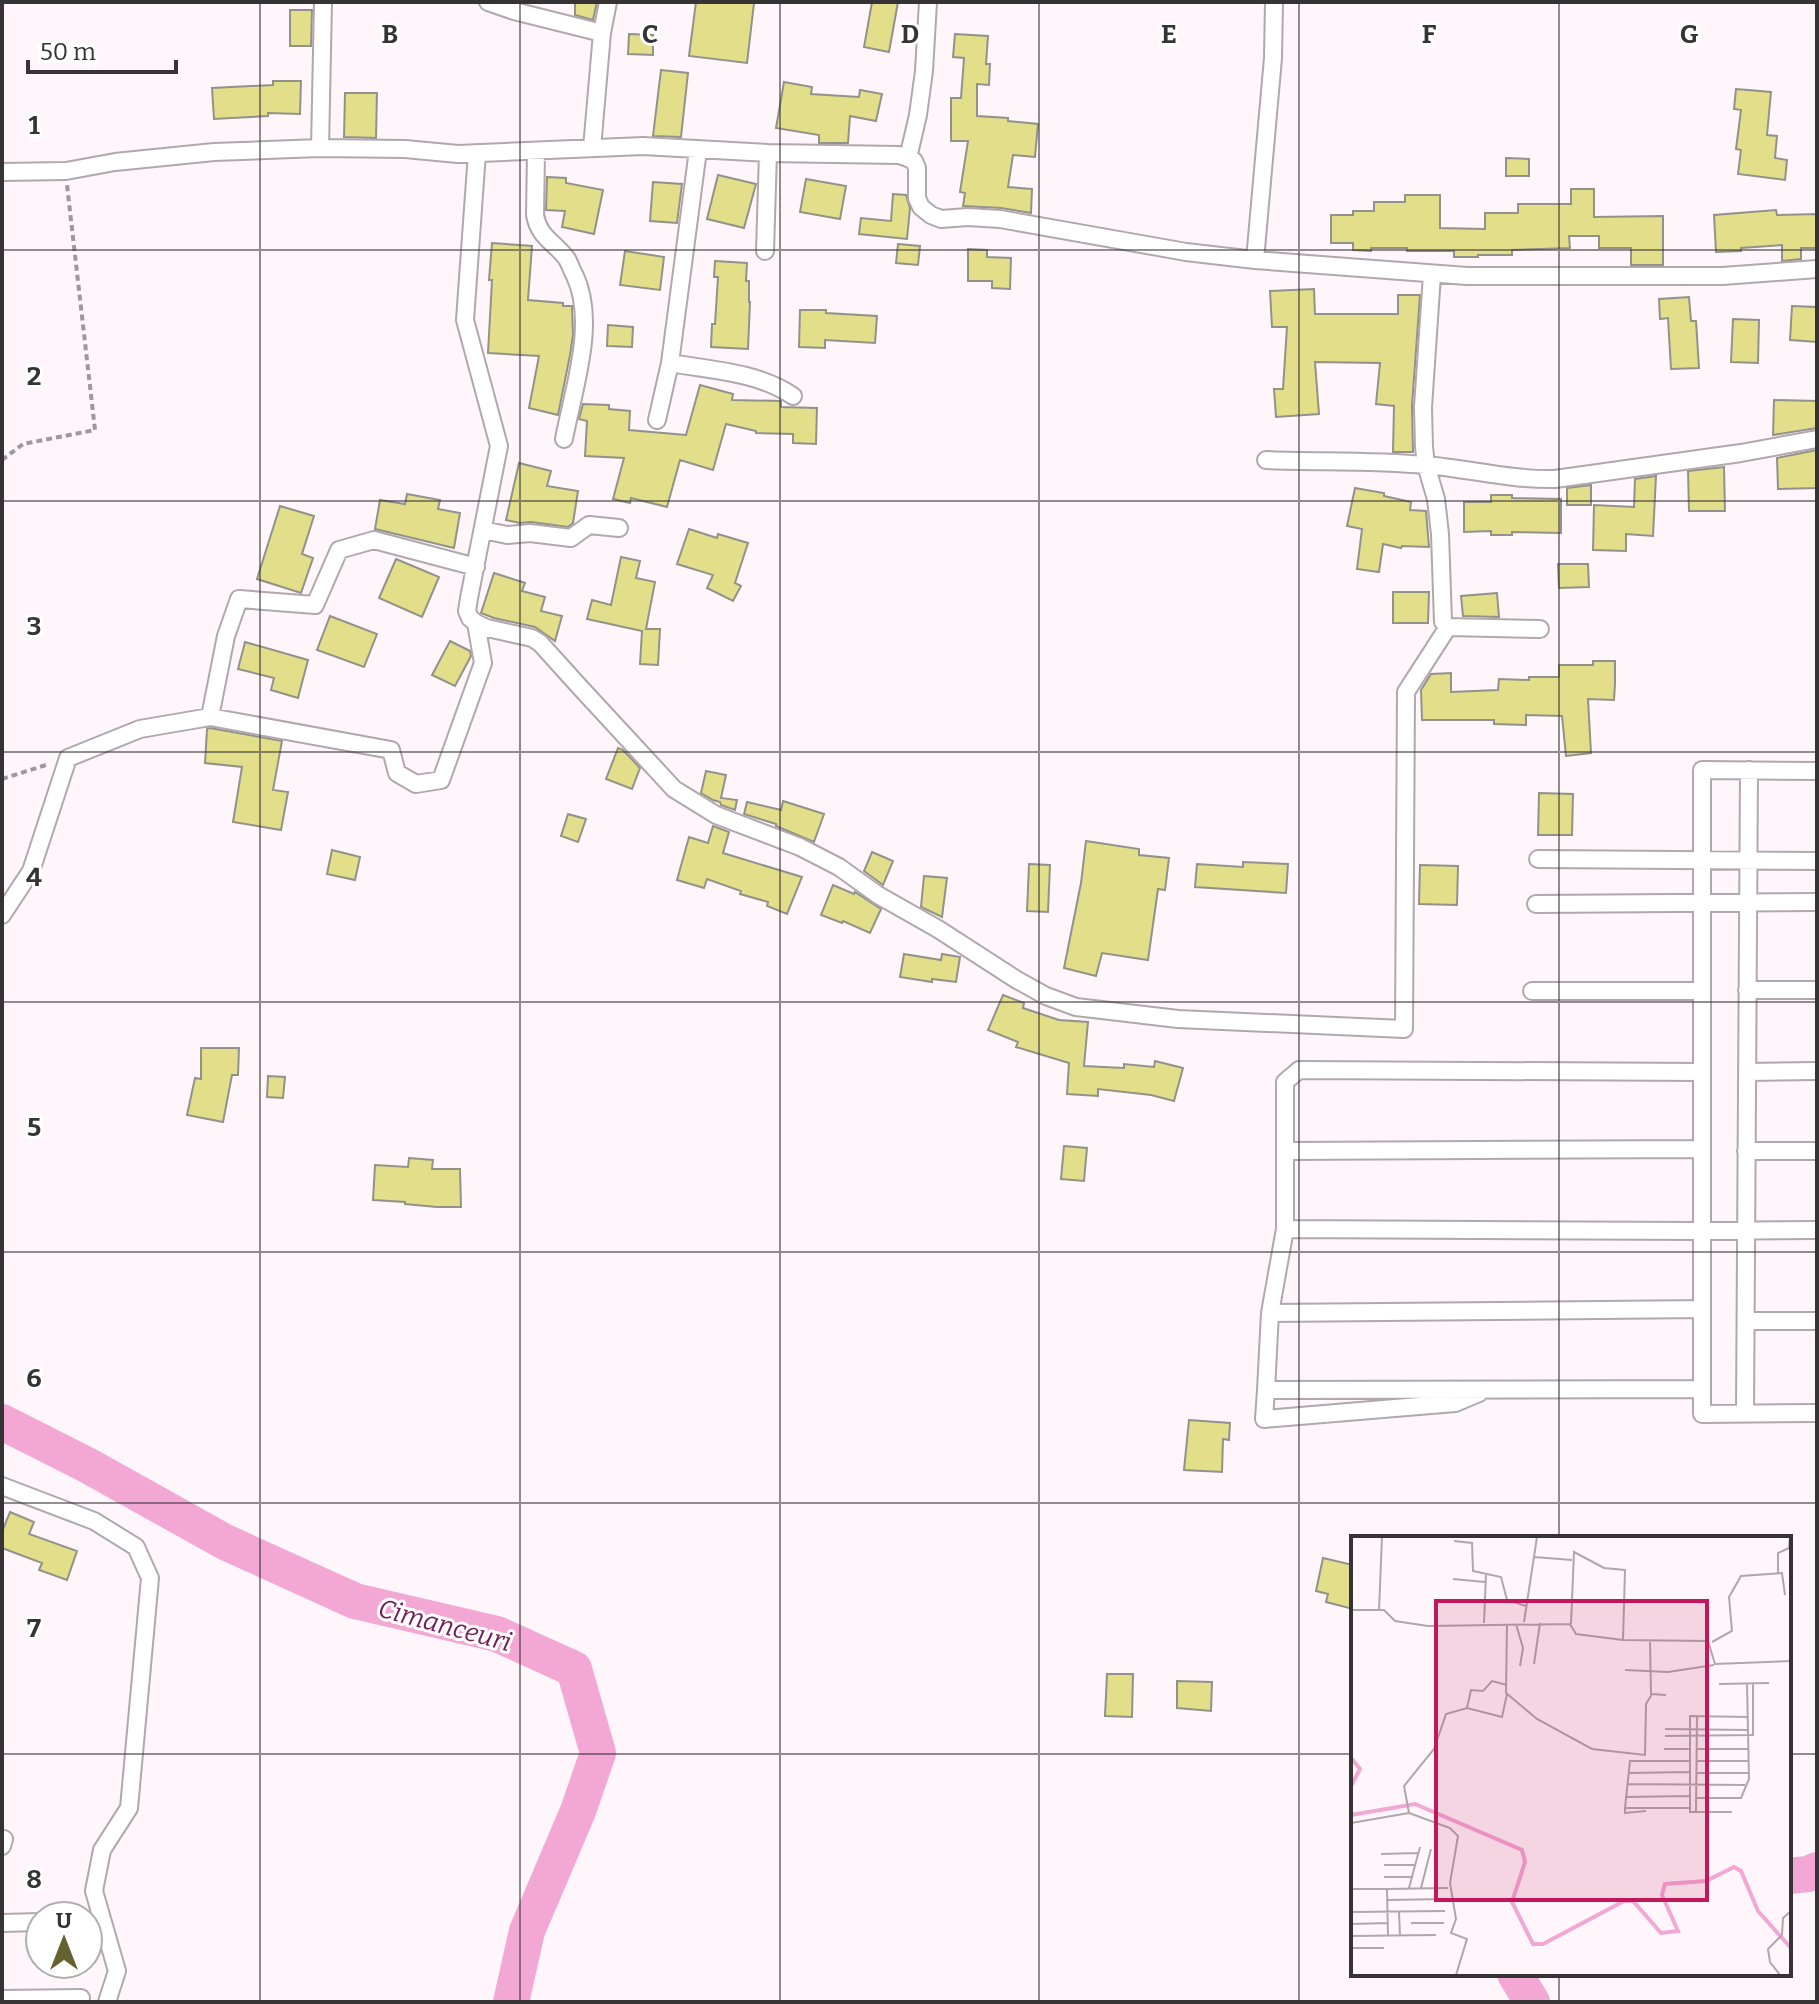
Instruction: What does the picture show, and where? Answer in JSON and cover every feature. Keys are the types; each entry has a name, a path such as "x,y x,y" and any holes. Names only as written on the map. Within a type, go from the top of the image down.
{"street":[{"path":"320,148 323,2"},
{"path":"488,2 602,33"},
{"path":"592,148 602,33 608,2"},
{"path":"908,158 924,71 928,2"},
{"path":"1255,260 1273,58 1274,2"},
{"path":"2,172 66,171 166,156 320,148 477,153 643,146 768,153 891,155 914,161 918,202 941,219 1000,219 1186,252 1432,275 1722,276 1817,269"},
{"path":"657,420 670,363 698,150"},
{"path":"536,152 537,224 566,259 577,280 584,315 585,334 564,439"},
{"path":"477,153 465,320 499,446 467,611 470,618 487,628 532,638 540,643 674,789 716,815 800,847 839,867 878,895 1046,996 1076,1007 1178,1019 1404,1029 1406,692 1448,627"},
{"path":"765,251 768,153"},
{"path":"1432,275 1423,407 1426,465 1436,499 1440,534 1442,619 1448,627 1540,629"},
{"path":"670,363 767,382 793,396"},
{"path":"1266,460 1426,465 1536,480 1741,453 1817,439"},
{"path":"483,530 507,535 537,533 571,538 589,525 619,528"},
{"path":"210,717 226,636 239,599 315,605 339,550 374,540 476,567"},
{"path":"2,915 31,871 68,758 140,729 210,717 391,750 397,773 416,784 441,780 483,663 476,623"},
{"path":"1817,771 1702,770 1702,1414 1817,1413"},
{"path":"1745,1413 1749,770"},
{"path":"1538,859 1817,861"},
{"path":"1536,904 1817,902"},
{"path":"1747,990 1817,990"},
{"path":"1532,991 1702,991"},
{"path":"1486,1389 1455,1403 1264,1419 1270,1313 1285,1229 1285,1082 1299,1070 1702,1072"},
{"path":"1747,1072 1817,1071"},
{"path":"1285,1151 1702,1149"},
{"path":"1746,1151 1817,1151"},
{"path":"1285,1229 1817,1230"},
{"path":"1270,1313 1702,1309"},
{"path":"1746,1321 1817,1321"},
{"path":"1266,1390 1702,1389"},
{"path":"2,1486 94,1521 136,1547 150,1578 129,1808 102,1850 94,1891 117,1971 107,2002"},
{"path":"2,1923 24,1922"},
{"path":"2,1999 81,1998"}],"path":[{"path":"2,460 23,444 95,430 66,171"},
{"path":"2,779 68,758"}],"building":[{"path":"575,2 597,2 593,20 575,15"},
{"path":"696,2 754,3 747,63 689,56"},
{"path":"872,2 898,2 889,52 864,47"},
{"path":"290,10 312,10 311,46 290,46"},
{"path":"629,34 653,35 653,55 628,54"},
{"path":"955,34 988,36 986,64 990,64 989,85 977,84 977,116 1038,124 1035,157 1013,155 1008,187 1032,189 1031,213 963,206 965,193 960,192 968,141 951,141 951,98 961,98 964,58 953,57"},
{"path":"661,70 688,73 681,137 653,136"},
{"path":"273,81 301,81 300,114 268,113 268,116 214,119 212,88 273,85"},
{"path":"784,82 812,87 811,94 859,97 860,90 882,94 876,121 850,116 848,143 819,143 819,135 776,128"},
{"path":"1736,89 1771,92 1767,135 1777,136 1775,158 1787,160 1785,180 1738,174 1741,150 1736,149 1741,110 1734,109"},
{"path":"345,93 377,93 376,138 344,137"},
{"path":"1506,158 1529,159 1529,176 1506,176"},
{"path":"718,175 756,184 744,228 707,219"},
{"path":"547,177 566,178 566,183 603,190 594,234 562,227 565,211 546,210"},
{"path":"806,179 846,186 840,219 800,212"},
{"path":"653,182 682,184 677,223 650,221"},
{"path":"1571,189 1594,189 1594,217 1663,216 1663,265 1631,265 1631,248 1599,248 1599,236 1569,236 1570,248 1512,250 1512,255 1478,257 1454,257 1454,251 1407,251 1407,248 1353,250 1353,243 1331,243 1331,215 1374,211 1374,202 1405,202 1405,195 1440,195 1440,228 1485,229 1485,213 1518,213 1518,204 1571,204"},
{"path":"893,194 906,195 910,208 907,239 859,234 861,218 891,221"},
{"path":"1776,210 1777,215 1817,214 1817,248 1801,248 1801,259 1782,261 1782,245 1716,252 1714,215"},
{"path":"492,243 532,246 528,300 572,306 573,335 558,415 529,408 539,356 488,353"},
{"path":"898,244 920,246 918,265 896,263"},
{"path":"968,249 987,250 987,257 1011,258 1010,289 992,288 992,281 968,281"},
{"path":"625,251 664,257 660,290 620,285"},
{"path":"715,261 747,263 750,302 748,349 711,347 718,277 714,277"},
{"path":"1314,289 1315,314 1398,314 1398,295 1420,295 1412,406 1413,452 1393,452 1394,406 1376,404 1380,363 1315,362 1319,414 1276,417 1274,389 1283,389 1287,327 1272,327 1270,291"},
{"path":"1689,297 1691,321 1696,321 1699,368 1671,369 1668,318 1660,319 1659,299"},
{"path":"1792,306 1817,307 1817,342 1790,340"},
{"path":"800,310 877,316 875,343 825,340 825,348 799,347"},
{"path":"1733,319 1759,320 1758,363 1731,362"},
{"path":"608,325 633,327 632,347 607,346"},
{"path":"700,385 733,394 732,400 781,401 781,407 817,408 816,444 793,443 793,434 756,433 726,424 713,470 680,460 667,507 631,498 630,503 613,499 624,458 585,456 587,421 579,419 583,404 609,405 609,409 630,411 629,430 686,435"},
{"path":"1774,400 1817,401 1817,428 1773,435"},
{"path":"1817,450 1817,488 1778,489 1777,458"},
{"path":"519,463 551,471 547,486 578,491 573,523 568,527 506,520"},
{"path":"1724,467 1725,511 1689,511 1688,471"},
{"path":"1656,476 1653,536 1626,534 1626,551 1593,550 1594,505 1634,507 1635,479"},
{"path":"1591,485 1591,505 1567,505 1567,488"},
{"path":"1355,488 1384,493 1384,496 1411,502 1410,510 1426,511 1429,547 1401,548 1383,544 1379,572 1357,569 1362,529 1347,526"},
{"path":"407,494 440,500 438,509 460,513 454,548 375,529 380,500 405,504"},
{"path":"1491,495 1561,499 1561,533 1491,535 1491,531 1464,532 1464,502 1491,502"},
{"path":"280,506 314,516 302,554 313,558 301,593 257,579"},
{"path":"689,529 748,543 735,583 741,586 733,601 707,588 713,575 677,564"},
{"path":"621,557 640,561 636,578 655,582 646,629 660,629 658,665 640,664 642,631 587,619 592,600 611,605"},
{"path":"396,559 439,577 422,617 379,598"},
{"path":"1558,564 1588,564 1589,587 1559,588"},
{"path":"494,573 525,583 522,591 545,597 541,611 562,616 555,641 535,627 481,613"},
{"path":"1393,592 1429,592 1428,623 1393,623"},
{"path":"1497,593 1499,617 1463,616 1461,596"},
{"path":"330,616 377,634 364,667 317,650"},
{"path":"450,641 470,651 471,656 455,686 432,675"},
{"path":"245,642 308,660 298,698 271,690 274,678 238,669"},
{"path":"1593,661 1615,661 1615,684 1614,700 1588,699 1591,753 1566,756 1562,716 1526,715 1526,725 1494,724 1494,720 1422,720 1421,690 1431,674 1451,673 1451,692 1498,690 1499,679 1559,677 1559,665 1593,665"},
{"path":"207,729 282,741 273,790 288,792 281,830 233,822 242,767 205,763"},
{"path":"618,748 640,768 632,789 606,779"},
{"path":"706,771 726,775 721,798 737,800 735,810 701,793"},
{"path":"1539,793 1573,794 1572,835 1538,835"},
{"path":"783,801 824,814 814,842 776,824 744,814 747,802 781,810"},
{"path":"568,814 586,819 578,842 561,836"},
{"path":"713,826 729,832 723,853 802,877 787,914 767,906 768,902 707,879 704,888 677,880 689,837 708,843"},
{"path":"1086,841 1139,849 1139,855 1169,858 1165,890 1158,889 1148,960 1102,953 1096,976 1064,968"},
{"path":"332,850 360,857 355,880 327,874"},
{"path":"872,852 893,861 883,885 864,871"},
{"path":"1243,862 1288,864 1286,893 1195,887 1197,864 1243,867"},
{"path":"1029,864 1050,865 1048,912 1027,911"},
{"path":"1420,865 1458,866 1457,905 1419,904"},
{"path":"924,876 947,878 942,917 921,907"},
{"path":"833,885 855,892 881,909 870,933 821,915"},
{"path":"904,954 941,960 942,954 960,957 956,982 900,977"},
{"path":"1003,995 1024,1003 1023,1008 1059,1020 1088,1022 1084,1066 1124,1068 1124,1064 1154,1067 1155,1061 1183,1068 1174,1101 1098,1089 1098,1096 1067,1094 1069,1063 1016,1047 1018,1042 988,1030"},
{"path":"201,1048 239,1048 238,1075 232,1075 223,1122 187,1115 195,1078 201,1079"},
{"path":"268,1076 285,1077 283,1098 267,1097"},
{"path":"1064,1146 1087,1148 1084,1181 1061,1179"},
{"path":"409,1158 433,1160 432,1169 460,1169 461,1207 373,1200 375,1165 408,1167"},
{"path":"1189,1420 1230,1423 1229,1440 1223,1439 1222,1472 1184,1470"},
{"path":"10,1512 34,1522 29,1534 77,1551 67,1580 39,1570 42,1563 2,1548 2,1532"},
{"path":"1323,1558 1351,1565 1351,1608 1326,1602 1328,1594 1316,1591"},
{"path":"1107,1674 1133,1674 1132,1717 1105,1716"},
{"path":"1177,1681 1212,1682 1211,1711 1177,1708"}],"waterway":[{"name":"Cimanceuri","path":"2,1422 87,1465 225,1542 355,1601 497,1634 574,1669 598,1753 578,1811 527,1931 511,2002"},
{"name":"Cimanceuri","path":"1791,1876 1817,1870"},
{"name":"Cimanceuri","path":"1516,1976 1532,2002"}]}
